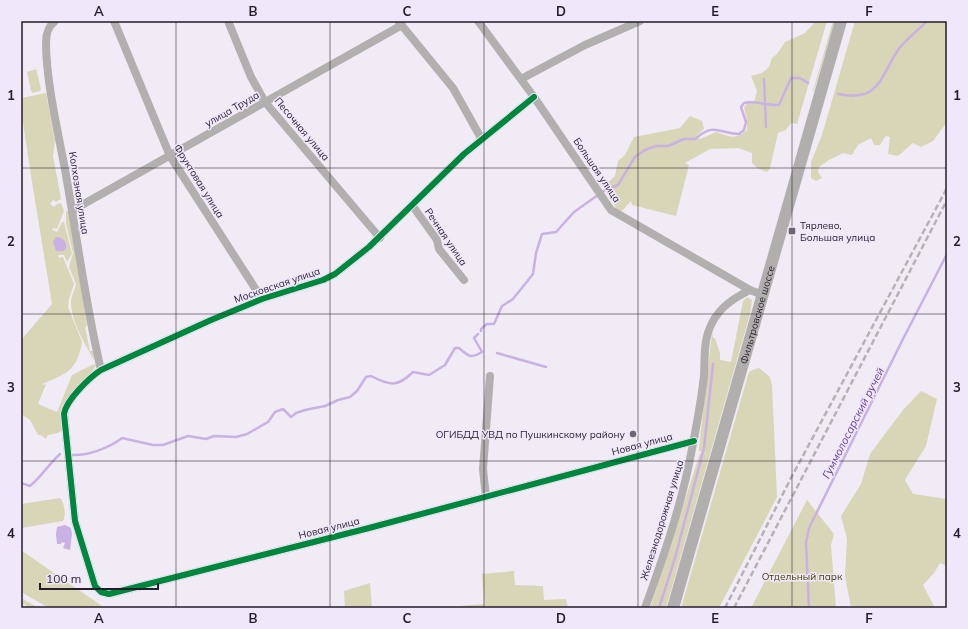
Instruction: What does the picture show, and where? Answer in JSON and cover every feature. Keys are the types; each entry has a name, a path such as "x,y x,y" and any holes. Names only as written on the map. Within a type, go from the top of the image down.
{"main road":[{"name":"Фильтровское шоссе","path":"673,608 841,21"}],"street":[{"name":"Колхозная улица","path":"55,21 47,32 49,78 89,317 101,370"},
{"name":"Фруктовая улица","path":"114,21 170,156 262,299"},
{"name":"Песочная улица","path":"228,21 251,77 266,102 380,238"},
{"name":"Большая улица","path":"478,21 534,97 611,210 629,222 750,290 763,294"},
{"path":"521,79 585,45 640,21"},
{"name":"улица Труда","path":"72,210 266,102 400,23"},
{"path":"400,23 453,88 481,138"},
{"name":"Московская улица","path":"70,462 64,414 65,408 95,374 160,342 262,299 329,278 357,258 380,238 481,138 534,97"},
{"name":"Речная улица","path":"412,205 437,240 439,249 464,280"},
{"name":"Железнодорожная улица","path":"645,608 676,512 694,441 704,377 705,348 708,333 716,315 725,305 735,297 750,290"},
{"path":"486,497 483,469 490,376"},
{"name":"Новая улица","path":"70,462 70,478 75,521 93,582 97,590 106,594 486,497 694,441"}],"green space":[{"path":"816,21 827,21 797,124 791,123 786,130 778,133 770,168 767,172 757,168 752,163 752,153 738,148 710,149 685,163 689,165 676,216 632,205 631,201 622,211 617,210 604,186 615,176 618,161 625,155 634,137 680,128 690,116 702,121 704,129 696,136 700,139 716,132 732,137 743,133 747,130 747,120 744,107 748,103 754,102 757,91 751,76 762,73 769,67 772,58 777,54 785,42 805,33"},
{"path":"833,21 835,21 813,91"},
{"path":"855,21 947,21 947,122 933,141 921,147 913,143 898,156 888,154 890,137 886,136 880,145 874,145 871,138 858,145 852,155 843,153 819,167 818,172 822,178 816,181 811,178 811,162 822,135"},
{"path":"36,69 41,89 40,91 33,93 31,91 27,72"},
{"path":"46,93 55,141 53,156 61,199 56,202 53,200 50,204 54,207 61,203 64,211 57,229 53,228 52,230 57,232 62,222 64,222 72,254 67,262 64,255 58,255 59,258 63,257 74,284 68,307 82,342 77,359 69,370 64,374 42,384 46,384 38,404 57,412 72,375 94,364 96,365 90,375 62,406 60,412 63,429 58,433 48,435 46,439 41,435 38,435 30,420 21,414 21,340 52,304 21,110 21,98"},
{"path":"66,211 70,211 87,326 85,327 90,351 93,351 94,360 73,317 71,300 76,284 69,267 73,253 66,224"},
{"path":"747,297 752,300 750,314 666,608 650,608 700,453 706,454 699,451 699,448 712,332 713,338 715,338 720,353 720,360 731,362 743,301"},
{"path":"759,368 770,377 772,385 777,497 719,608 681,608 748,375 750,371"},
{"path":"921,391 937,399 926,446 905,480 913,494 947,499 947,566 940,563 934,573 923,585 935,608 851,608 845,576 847,539 841,516 861,484 870,454 903,410"},
{"path":"60,498 63,503 64,510 63,521 21,528 21,504"},
{"name":"Отдельный парк","path":"807,500 834,534 831,545 836,608 751,608"},
{"path":"21,550 105,608 49,608 21,592"},
{"path":"514,571 515,585 543,586 544,600 566,599 568,608 460,608 460,606 484,604 482,574"},
{"path":"370,583 372,608 345,608 344,591"},
{"path":"21,598 39,608 28,608 24,604 21,608"}],"shaded area":[{"path":"56,237 65,242 66,249 63,251 56,251 53,242"},
{"path":"65,525 71,528 72,534 70,550 63,548 65,543 62,542 61,544 57,544 57,527"}],"waterway":[{"path":"838,94 851,96 861,95 876,87 899,49 927,21"},
{"path":"481,331 481,329 487,324 494,324 502,306 513,299 533,274 536,253 542,234 556,232 574,212 605,190 618,185 635,157 645,150 656,146 668,146 684,139 695,139 707,131 716,130 739,134 744,130 746,122 741,107 744,103 752,102 779,105 791,78 800,78 808,83"},
{"path":"764,79 766,127"},
{"name":"Гуммолосарский ручей","path":"809,608 806,543 809,528 947,254"},
{"path":"71,455 98,451 122,438 153,445 163,445 188,436 206,439 214,436 236,437 247,434 268,422 275,412 283,409 291,417 296,413 325,406 338,400 350,397 357,391 366,377 371,376 383,382 394,383 403,380 413,372 429,375 445,365 455,348 459,348 470,356 478,354 482,352 474,338 478,334"},
{"path":"497,353 546,367"},
{"path":"659,608 675,558 704,448 713,364"},
{"path":"21,483 30,486 60,454"}],"railway":[{"path":"725,608 791,478 947,188"},
{"path":"734,608 947,200"}],"cycle path":[{"path":"534,97 464,154 369,247 335,274 323,280 262,299 211,320 101,370 79,389 69,402 64,414 75,521 95,586 101,592 109,594 369,528 694,441"}],"place":[{"name":"Тярлево, Большая улица","path":"792,231"},
{"name":"ОГИБДД УВД по Пушкинскому району","path":"633,434"}]}
